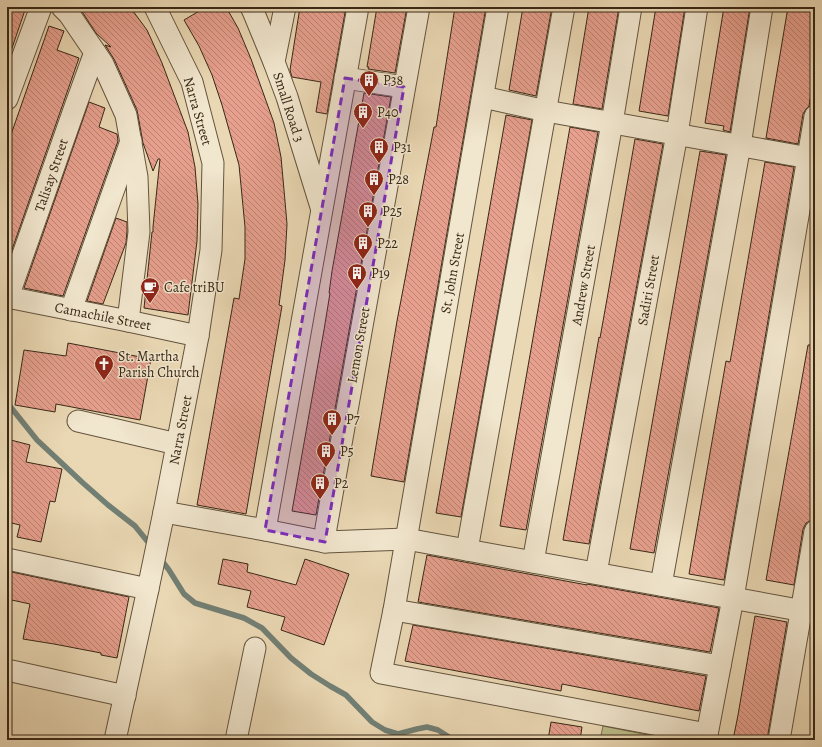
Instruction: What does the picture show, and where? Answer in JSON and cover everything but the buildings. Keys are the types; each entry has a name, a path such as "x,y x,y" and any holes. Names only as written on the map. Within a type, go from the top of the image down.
{"street":[{"path":"7,99 41,7"},
{"path":"62,7 69,14 103,64 126,115 137,177 139,232 128,321"},
{"name":"Small Road 3","path":"251,7 287,97 322,210"},
{"path":"274,62 285,7"},
{"path":"264,530 358,7"},
{"name":"Lemon Street","path":"325,542 330,504 419,7"},
{"name":"St. John Street","path":"498,7 382,673 707,737"},
{"path":"467,550 564,7"},
{"name":"Andrew Street","path":"533,562 612,123 631,7"},
{"name":"Sadiri Street","path":"596,573 677,134 697,7"},
{"path":"661,585 740,145 762,7"},
{"name":"Narra Street","path":"115,740 164,512 198,336 211,250 213,163 192,82 161,9"},
{"name":"Talisay Street","path":"8,297 95,52"},
{"path":"345,78 404,87"},
{"path":"483,97 546,111 811,158"},
{"path":"707,737 811,158 815,116"},
{"path":"71,310 131,141"},
{"name":"Camachile Street","path":"8,297 198,336"},
{"path":"78,421 177,444"},
{"path":"164,512 325,542 406,539 808,612"},
{"path":"779,740 808,612 815,531"},
{"path":"7,558 148,589"},
{"path":"394,610 720,666"},
{"path":"236,740 255,648"},
{"path":"7,670 124,696"}],"highlighted area":[{"path":"345,78 404,87 325,542 265,530"}],"green space":[{"path":"603,726 673,740 600,740"}],"waterway":[{"path":"7,398 9,405 37,440 108,505 135,526 152,547"},
{"path":"159,557 184,594 195,603 244,618 262,628 291,658 311,674 346,695 372,722 385,730 398,734 427,727 438,730 449,737 450,740"}],"place":[{"name":"P38","path":"369,97"},
{"name":"P40","path":"363,129"},
{"name":"P31","path":"379,164"},
{"name":"P28","path":"374,196"},
{"name":"P25","path":"368,228"},
{"name":"P22","path":"363,260"},
{"name":"P19","path":"357,290"},
{"name":"Cafe triBU","path":"150,304"},
{"name":"St. Martha Parish Church","path":"104,381"},
{"name":"P7","path":"332,436"},
{"name":"P5","path":"326,468"},
{"name":"P2","path":"320,500"}]}
